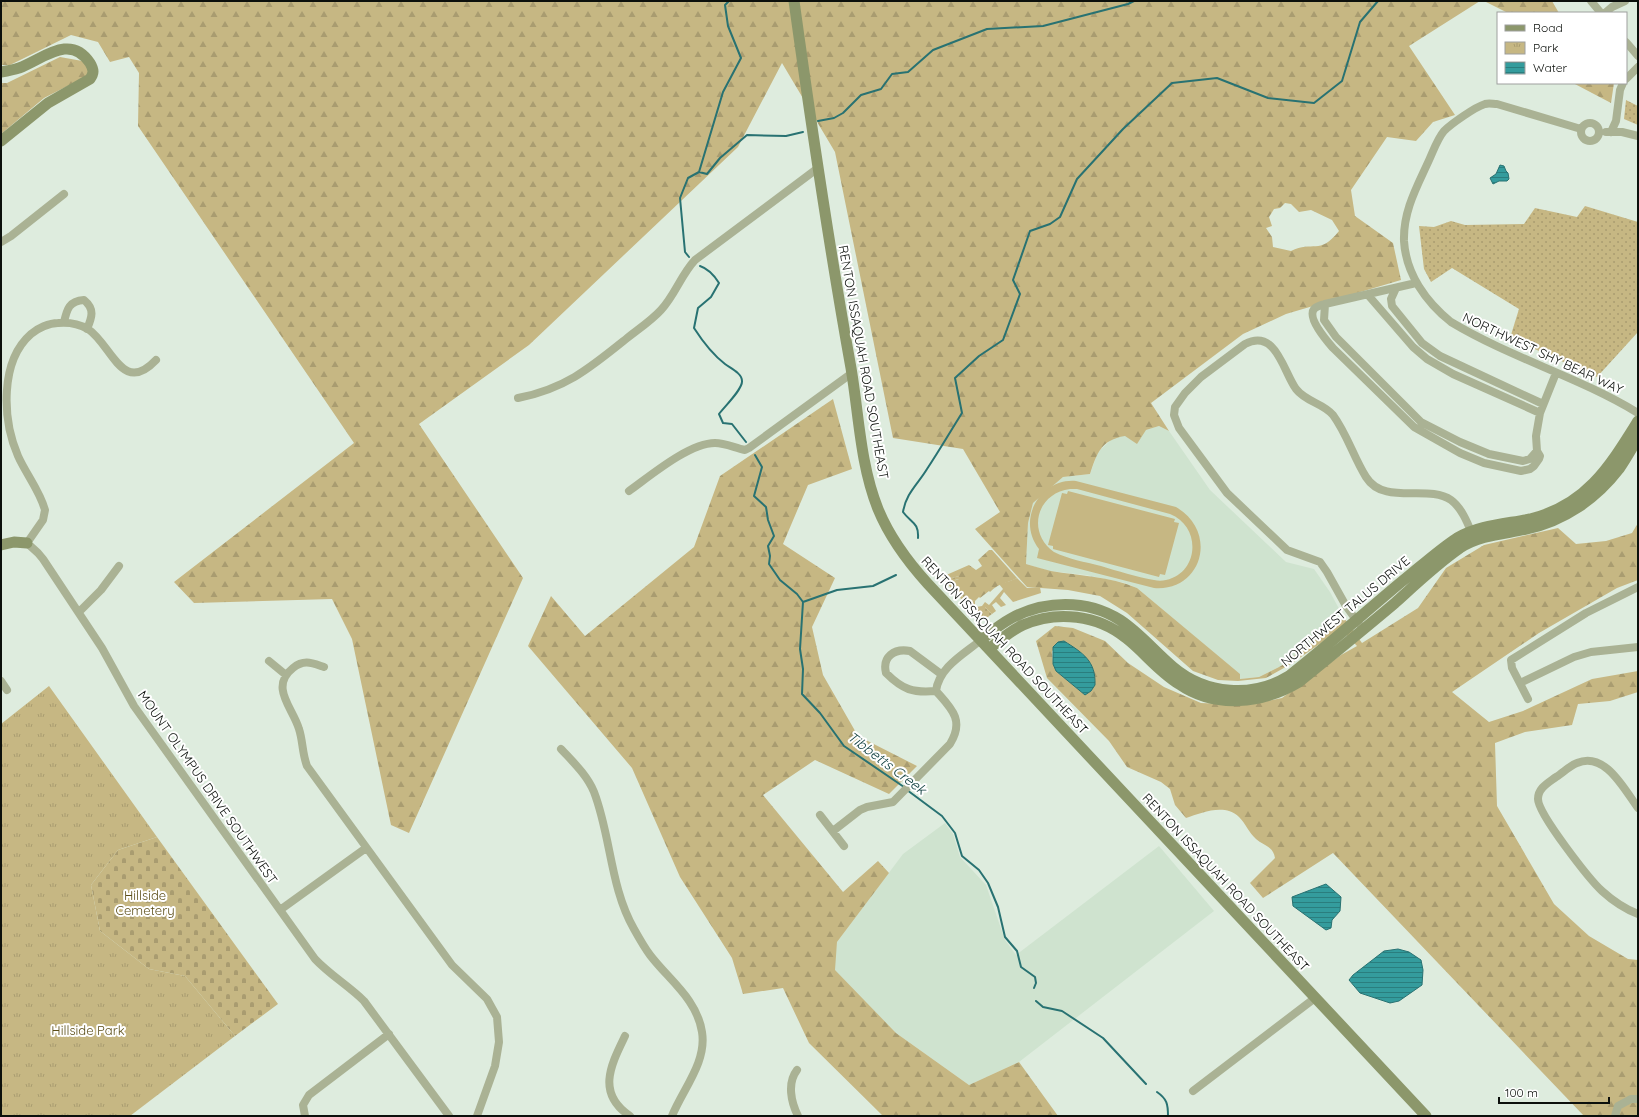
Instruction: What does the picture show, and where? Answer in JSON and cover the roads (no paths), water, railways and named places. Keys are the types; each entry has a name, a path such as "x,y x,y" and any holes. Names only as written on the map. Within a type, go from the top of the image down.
{"street":[{"name":"RENTON ISSAQUAH ROAD SOUTHEAST","path":"794,1 818,168 852,373 867,475 878,509 888,530 916,571 1426,1116"},
{"path":"1591,1 1600,12"},
{"path":"1605,12 1625,1"},
{"path":"1627,43 1638,56"},
{"path":"1,72 20,68 51,52 68,49 76,50 82,53 94,71 90,79 48,103 1,140"},
{"path":"1627,78 1638,67"},
{"path":"1611,132 1616,121 1622,87"},
{"name":"NORTHWEST SHY BEAR WAY","path":"1581,130 1497,104 1484,105 1449,126 1440,137 1409,204 1404,226 1404,242 1407,257 1416,283 1428,301 1439,313 1451,322 1470,333 1593,389 1638,413"},
{"path":"1600,133 1598,127 1592,123 1585,125 1581,130 1582,136 1588,141 1595,140 1600,133 1611,132 1633,134 1638,136"},
{"path":"518,398 547,391 570,381 587,370 661,310 683,275 695,260 818,168"},
{"path":"1,242 11,236 64,194"},
{"path":"1416,283 1325,304 1315,308 1312,316 1323,336 1333,348 1414,427 1460,453 1484,463 1521,471 1530,469 1540,459 1537,451 1536,436 1540,413 1556,373"},
{"path":"1396,288 1391,299 1392,306 1422,343 1447,360 1543,404"},
{"path":"1368,295 1413,347 1427,359 1453,374 1540,413"},
{"path":"64,322 69,306 73,302 84,300 89,304 92,311 92,318 87,329"},
{"path":"1,545 14,542 27,544 43,520 45,510 10,435 7,413 6,382 14,355 23,341 31,333 42,327 52,323 64,322 75,324 87,329 101,342 118,365 127,372 139,372 151,366 156,360"},
{"path":"1364,629 1343,602 1324,567 1314,559 1287,550 1234,500 1209,470 1179,428 1174,415 1175,407 1185,393 1201,377 1245,344 1259,339 1265,341 1274,348 1297,391 1309,401 1324,407 1333,416 1366,478 1374,486 1386,492 1445,497 1459,509 1473,536"},
{"path":"628,491 684,453 700,446 716,443 745,450 749,448 852,373"},
{"name":"NORTHWEST TALUS DRIVE","path":"981,640 1005,622 1026,612 1054,605 1083,606 1102,611 1120,620 1148,643 1174,668 1203,684 1218,688 1245,691 1270,685 1289,676 1445,546 1473,536 1494,525 1532,518 1561,508 1575,499 1600,477 1612,463 1638,421"},
{"name":"NORTHWEST TALUS DRIVE","path":"989,649 1010,633 1030,622 1052,617 1082,618 1098,622 1119,632 1168,676 1190,691 1214,699 1242,701 1269,696 1299,682 1364,629 1449,556 1462,547 1473,536 1545,524 1579,507 1594,496 1611,479 1638,438"},
{"name":"MOUNT OLYMPUS DRIVE SOUTHWEST","path":"27,544 43,559 116,670 134,706 315,959 364,1001 390,1034 449,1116"},
{"path":"79,612 101,590 119,566"},
{"path":"1528,699 1512,668 1511,660 1586,612 1638,586"},
{"path":"936,690 941,674 981,640"},
{"path":"1520,683 1574,657 1591,652 1638,647"},
{"path":"936,690 917,692 906,689 886,673 886,661 888,656 892,653 904,650 910,651 941,674"},
{"path":"269,661 286,675"},
{"path":"324,667 310,662 304,662 295,666 286,675 282,684 282,689 300,730 302,748 307,766 452,965 487,999 497,1017 499,1042 495,1066 477,1116"},
{"path":"1,681 7,690"},
{"path":"833,831 860,810 867,807 893,802 950,744 956,732 957,726 954,714 936,690"},
{"path":"561,749 579,768 594,792 620,892 633,928 650,955 689,999 700,1024 702,1040 700,1058 672,1116"},
{"path":"1638,808 1612,773 1602,765 1587,761 1576,764 1544,786 1538,795 1538,802 1544,814 1591,880 1611,899 1624,908 1638,914"},
{"path":"820,815 844,846"},
{"path":"280,910 366,848"},
{"path":"1193,1091 1315,998"},
{"path":"305,1116 303,1105 309,1096 390,1034"},
{"path":"625,1036 616,1055 608,1081 614,1101 623,1112 630,1116"},
{"path":"797,1070 792,1076 791,1092 793,1106 798,1116"},
{"path":"1615,1116 1618,1106 1631,1099 1638,1099"}],"water":[{"path":"1500,165 1504,166 1508,173 1509,179 1507,181 1499,181 1493,184 1490,178 1496,174"},
{"path":"1064,641 1087,658 1091,664 1095,677 1095,685 1091,691 1085,695 1056,671 1053,664 1053,647 1058,642"},
{"path":"1326,884 1341,897 1340,911 1332,920 1331,928 1326,930 1293,906 1292,897"},
{"path":"1398,949 1409,952 1421,960 1423,970 1422,985 1399,1001 1390,1003 1360,993 1349,980 1353,975 1384,951"}],"waterway":[{"name":"Tibbetts Creek","path":"689,257 685,252 680,198 688,178 699,172 723,92 741,58 728,26 725,5 729,1"},
{"path":"818,121 834,118 843,113 861,95 881,89 892,74 908,72 933,50 987,29 1043,26 1128,4 1134,1"},
{"path":"918,538 916,526 903,512 907,499 962,413 955,378 979,356 1003,340 1020,294 1013,280 1030,231 1050,224 1060,217 1077,179 1123,129 1172,83 1217,78 1268,98 1314,103 1342,81 1360,22 1378,1"},
{"path":"699,172 707,174 720,158 747,135 786,136 803,132"},
{"name":"Tibbetts Creek","path":"700,266 711,273 719,283 711,297 698,308 694,328 712,352 738,373 741,378 742,384 740,389 719,414 723,423 732,424 746,442"},
{"name":"Tibbetts Creek","path":"755,455 762,467 754,496 766,507 768,520 774,536 768,546 770,556 769,564 780,580 797,594 803,602 800,649 803,669 802,694 820,713 844,746 904,787"},
{"path":"803,602 837,590 873,586 896,575"},
{"name":"Tibbetts Creek","path":"907,790 942,816 955,833 962,856 979,870 988,883 998,907 1005,937 1017,951 1021,967 1035,977 1036,983 1034,988"},
{"name":"Tibbetts Creek","path":"1036,1001 1043,1007 1062,1011 1103,1038 1146,1084"},
{"name":"Tibbetts Creek","path":"1157,1092 1166,1102 1168,1116"}],"park label":[{"name":"Hillside Cemetery","path":"145,902"},
{"name":"Hillside Park","path":"88,1030"}]}
